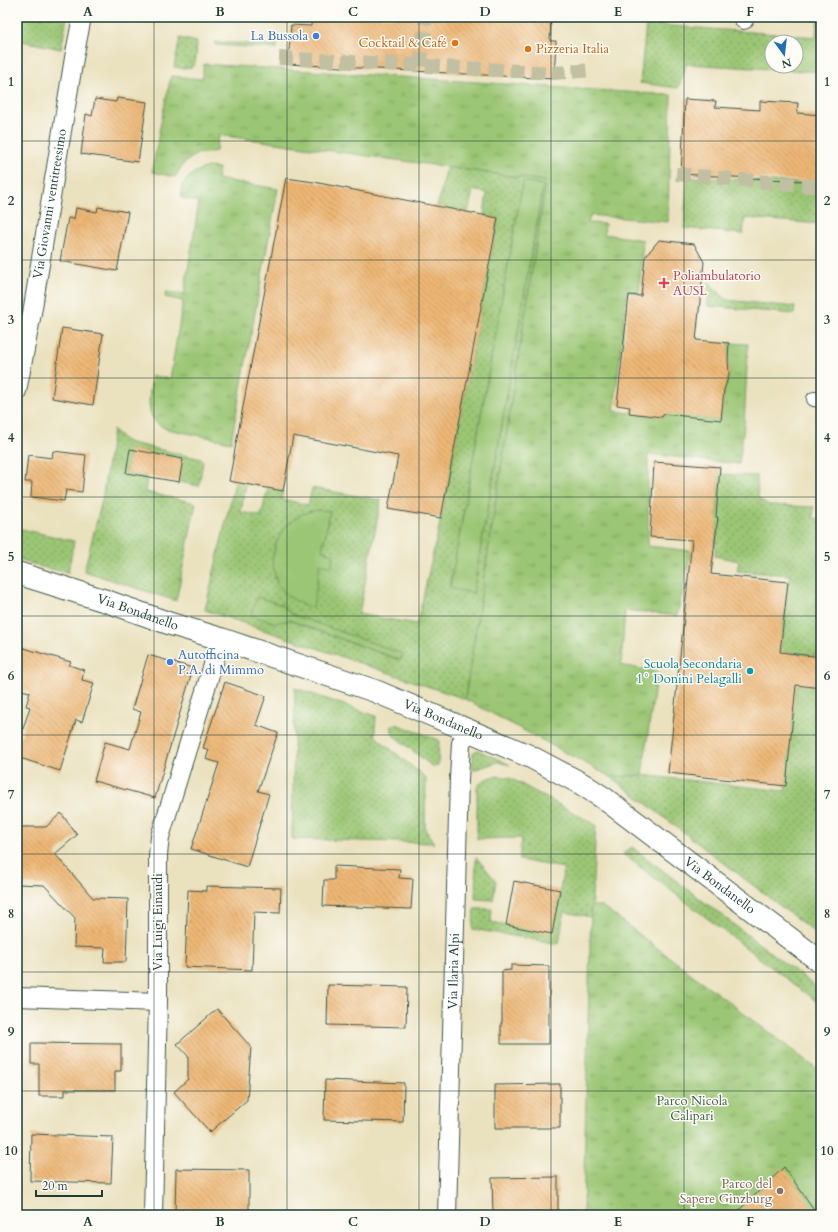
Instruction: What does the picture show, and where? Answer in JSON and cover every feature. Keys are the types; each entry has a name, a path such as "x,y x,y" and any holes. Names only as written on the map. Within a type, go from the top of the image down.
{"street":[{"name":"Via Giovanni ventitreesimo","path":"17,391 82,17"},
{"name":"Via Bondanello","path":"17,573 106,601 375,691 529,756 588,787 821,962"},
{"name":"Via Luigi Einaudi","path":"153,1215 158,1002 158,855 160,836 221,639"},
{"name":"Via Ilaria Alpi","path":"447,1215 459,779 461,743 468,730"},
{"path":"17,998 158,1002"}],"green space":[{"path":"17,17 67,17 61,49 17,40"},
{"path":"818,17 821,17 821,72 804,71 804,36 816,37"},
{"path":"646,24 777,34 764,34 764,69 686,64 678,88 640,83"},
{"path":"180,38 197,42 195,60 192,67 174,67"},
{"path":"214,42 277,45 277,49 215,45"},
{"path":"204,64 671,95 668,222 590,215 588,223 605,224 604,234 643,240 639,294 627,292 614,411 662,417 664,413 721,420 724,390 729,375 729,343 748,344 744,426 739,464 648,454 648,546 691,551 677,616 625,610 621,665 657,672 642,775 611,777 465,699 546,181 219,135 216,151 197,154 184,163 175,177 152,172 171,76 202,79"},
{"path":"207,167 219,168 217,179 278,189 231,442 167,429 159,425 154,420 149,407 152,376 170,379 183,301 165,297 166,292 184,294 199,202 181,198 182,185 193,173"},
{"path":"447,167 546,181 465,699 205,610 235,482 246,484 241,512 261,516 268,488 283,491 281,499 308,505 312,488 381,500 359,614 417,624 441,518 498,218 484,215 487,193 473,190 468,212 437,207","holes":["523,182 543,185 473,593 450,587","322,551 334,554 320,564","257,597 282,605 291,614 400,660 289,620"]},
{"path":"687,177 821,184 821,224 745,218 743,234 684,228"},
{"path":"523,181 543,185 473,593 450,588"},
{"path":"709,282 727,300 795,307 794,314 708,306"},
{"path":"113,430 127,442 201,459 203,461 199,486 179,482 183,459 130,449 126,473 147,477 145,492 196,503 176,601 84,571 102,500"},
{"path":"719,474 757,476 758,498 769,505 814,507 813,518 821,519 821,623 817,656 780,652 790,575 737,571 739,561 715,556"},
{"path":"316,510 330,511 322,551 334,554 331,567 320,564 313,608 301,604 288,596 277,584 272,560 276,543 285,527 302,514"},
{"path":"17,528 74,541 68,573 38,566 17,558"},
{"path":"257,597 282,605 291,614 403,654 400,660 289,620 275,623 251,615"},
{"path":"796,685 821,688 821,937 611,777 642,775 785,791"},
{"path":"295,688 376,716 375,736 426,778 425,829 434,843 292,839"},
{"path":"396,724 439,740 438,766 433,767 393,735 391,727"},
{"path":"477,750 510,765 498,762 473,770 473,753"},
{"path":"500,776 510,778 596,825 591,917 564,912 559,944 473,929 474,909 492,909 491,922 552,933 564,868 519,860 521,838 477,839 477,787 487,778"},
{"path":"632,847 821,991 821,1005 623,854"},
{"path":"476,857 496,881 493,900 475,899"},
{"name":"Parco Nicola Calipari","path":"591,906 602,906 821,1072 821,1215 583,1215"}],"building":[{"path":"312,17 551,17 550,41 556,41 554,79 288,64 291,25 311,26"},
{"path":"117,98 147,102 138,162 81,154 86,114 92,116 95,99 116,102"},
{"path":"685,99 716,101 715,107 760,110 760,101 798,103 797,113 821,115 821,182 681,174"},
{"path":"286,178 314,182 498,218 441,518 388,509 398,456 293,436 283,491 229,481"},
{"path":"98,207 128,212 117,271 60,261 68,218 74,219 76,208 97,212"},
{"path":"659,240 694,244 704,262 696,340 729,343 729,375 724,390 721,420 664,414 662,417 629,413 630,407 617,405 629,295 641,296 645,257"},
{"path":"62,328 103,334 93,405 52,398"},
{"path":"130,449 183,459 179,482 126,473"},
{"path":"53,451 86,455 82,492 66,490 64,501 31,497 32,482 25,482 28,455 52,458"},
{"name":"Scuola Secondaria 1° Donini Pelagalli","path":"654,462 720,467 716,517 718,517 711,574 788,582 780,652 821,657 821,688 796,685 786,786 668,773 692,540 650,537"},
{"path":"17,646 71,662 69,665 84,670 82,680 94,683 82,722 76,720 60,771 17,757 17,748 30,707 26,706 30,692 17,689"},
{"path":"148,655 193,668 155,798 94,781 105,742 130,749 141,712 132,709"},
{"path":"225,682 266,696 256,725 278,733 258,791 269,794 247,867 191,849 219,763 206,759 209,750 203,748"},
{"path":"61,813 77,835 55,854 93,898 128,899 126,962 104,962 105,948 74,947 75,918 44,885 17,884 17,827 46,827"},
{"path":"334,866 400,869 399,878 413,879 411,909 323,906 324,880 334,880"},
{"path":"514,881 560,890 552,934 506,925"},
{"path":"206,886 281,888 280,913 254,912 252,970 185,967 188,890 206,891"},
{"path":"511,965 549,966 549,1044 501,1044 502,971 511,970"},
{"path":"328,985 407,987 406,1027 327,1025"},
{"path":"217,1009 251,1047 247,1100 210,1132 174,1092 188,1079 188,1056 177,1044"},
{"path":"31,1043 121,1044 121,1071 115,1071 115,1090 65,1090 65,1096 39,1096 39,1064 31,1064"},
{"path":"325,1080 404,1083 403,1122 324,1120"},
{"path":"560,1084 560,1128 495,1128 495,1085"},
{"path":"31,1134 113,1137 111,1183 30,1181"},
{"name":"Parco del Sapere Ginzburg","path":"784,1167 818,1215 734,1215"},
{"path":"176,1169 249,1170 249,1215 175,1215"},
{"path":"558,1177 558,1215 493,1215 492,1178"}],"tunnel":[{"path":"420,66 426,17"},
{"path":"279,58 554,73 593,70"},
{"path":"676,174 821,187"}],"place":[{"name":"La Bussola","path":"316,36"},
{"name":"Cocktail & Café","path":"455,43"},
{"name":"Pizzeria Italia","path":"528,49"},
{"name":"Poliambulatorio AUSL","path":"664,283"},
{"name":"Autofficina P.A. di Mimmo","path":"170,662"},
{"name":"Scuola Secondaria 1° Donini Pelagalli","path":"750,671"},
{"name":"Parco del Sapere Ginzburg","path":"780,1191"}]}
